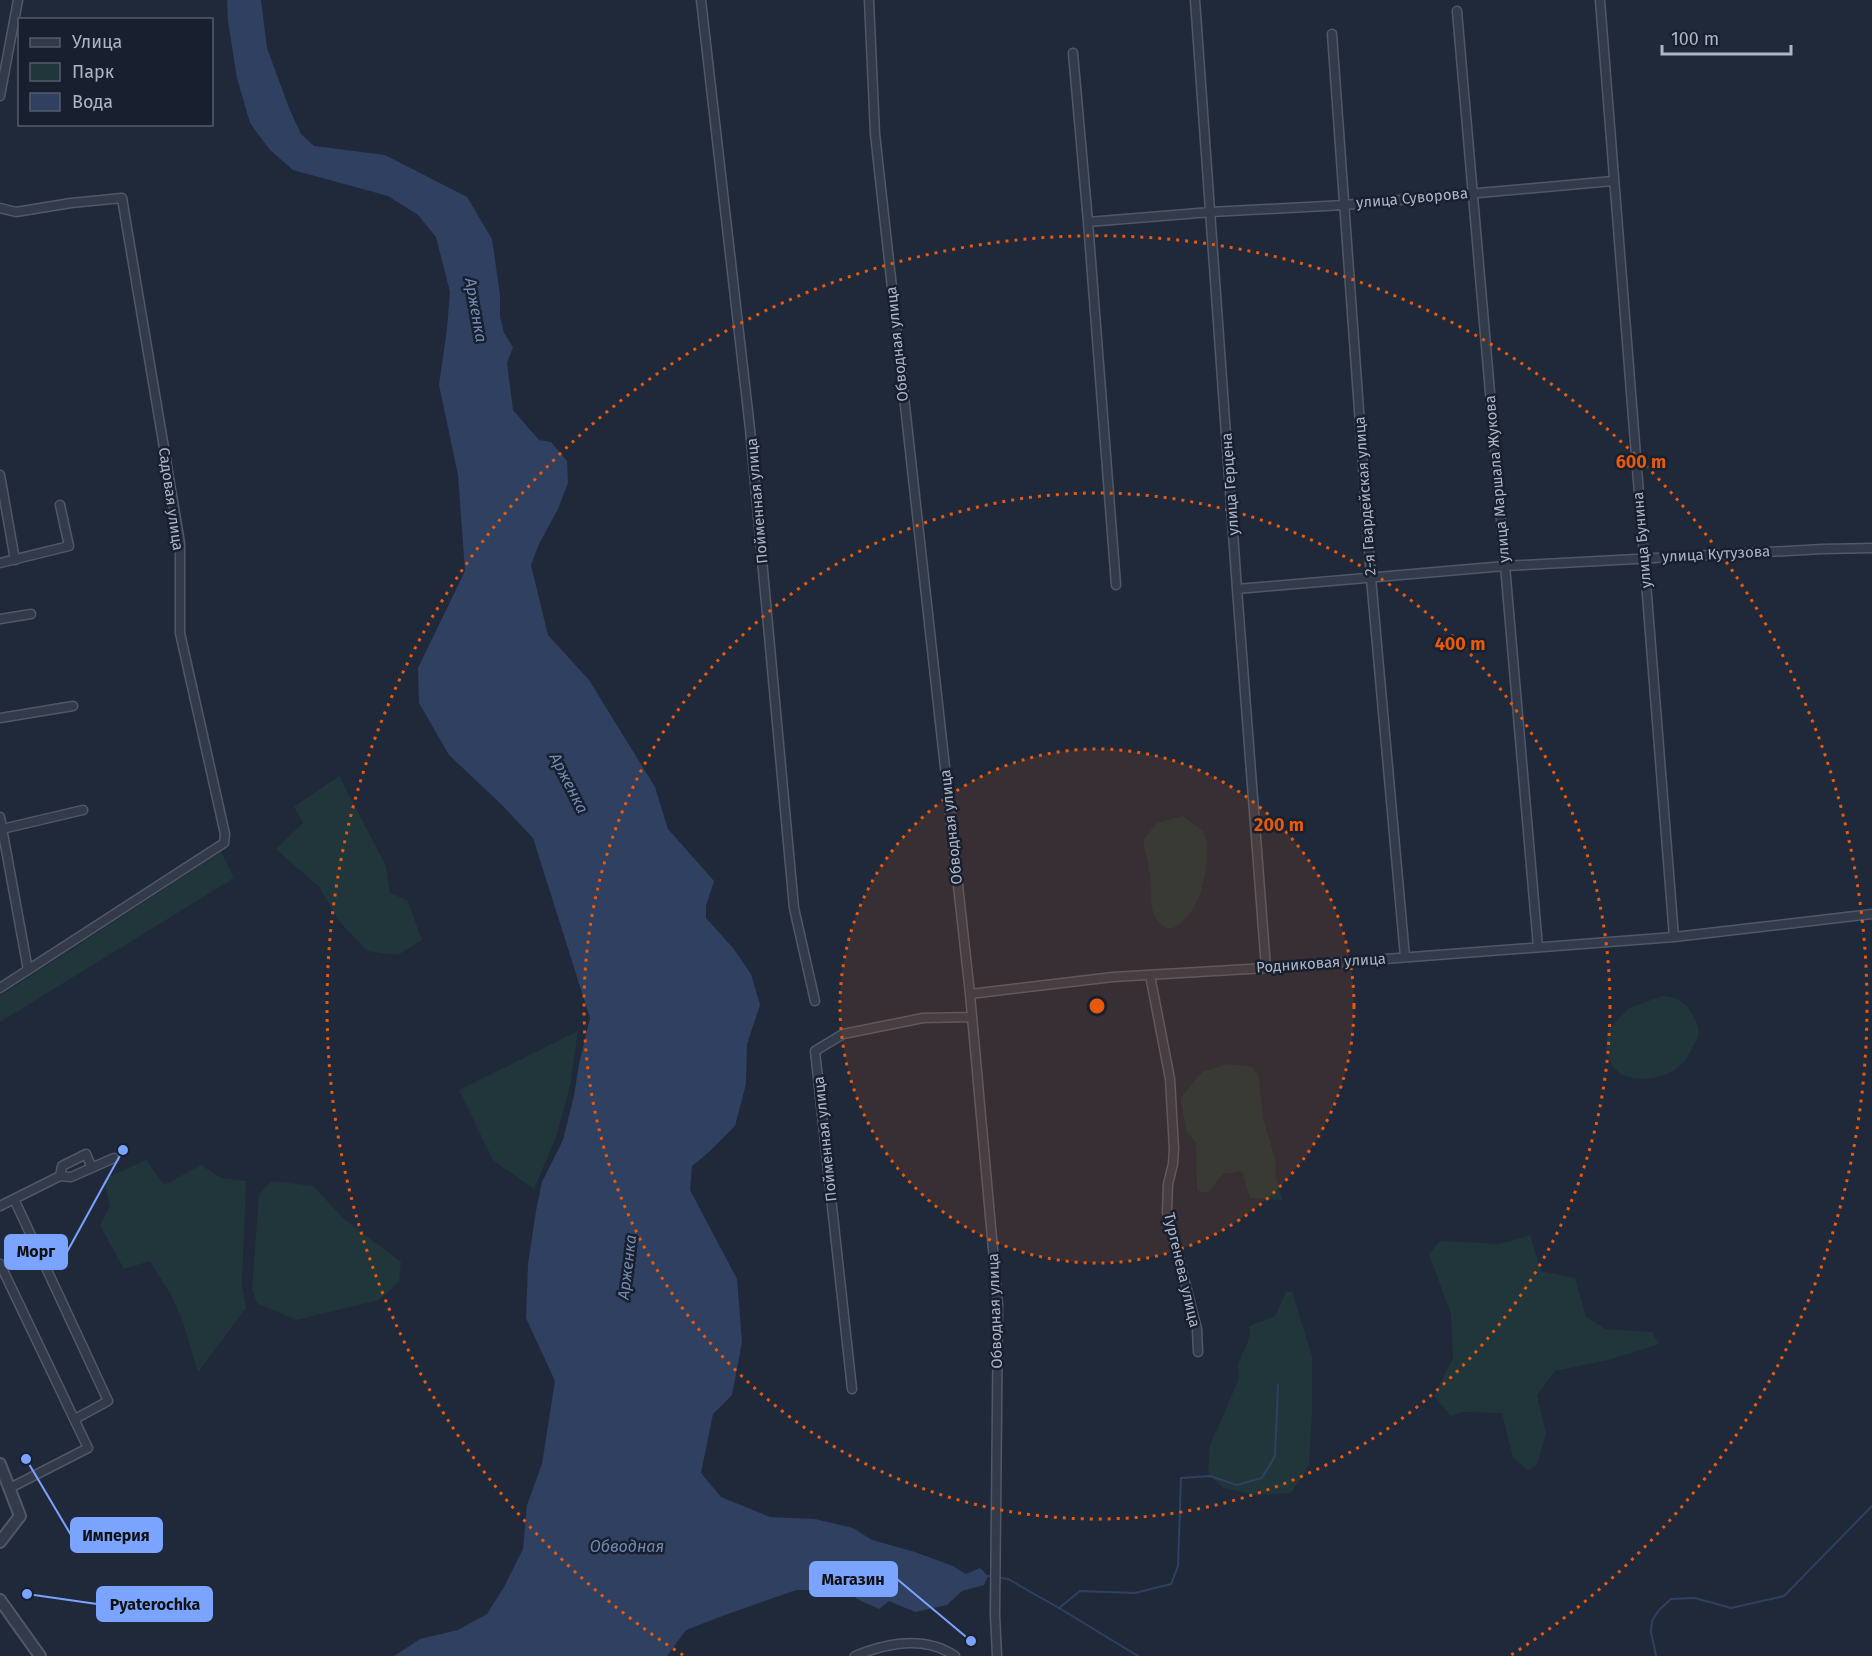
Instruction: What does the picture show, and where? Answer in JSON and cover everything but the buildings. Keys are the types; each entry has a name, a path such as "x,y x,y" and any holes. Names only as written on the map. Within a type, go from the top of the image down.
{"street":[{"path":"0,96 18,0"},
{"name":"Пойменная улица","path":"701,0 750,429 794,908 815,1001"},
{"name":"Обводная улица","path":"869,0 875,134 970,994 998,1305 995,1603 997,1656"},
{"name":"улица Герцена","path":"1195,0 1266,968"},
{"name":"улица Бунина","path":"1600,0 1674,937"},
{"name":"улица Маршала Жукова","path":"1457,11 1538,947"},
{"name":"2-я Гвардейская улица","path":"1332,34 1371,578 1405,957"},
{"path":"1073,53 1116,585"},
{"name":"улица Суворова","path":"1088,222 1211,212 1344,205 1613,181"},
{"name":"Садовая улица","path":"0,208 16,212 122,198 180,543 180,633 225,834 224,843 28,970"},
{"path":"0,475 15,560"},
{"path":"0,563 69,546 60,505"},
{"name":"улица Кутузова","path":"1237,589 1505,566 1872,548"},
{"path":"0,619 32,614"},
{"path":"0,718 73,706"},
{"path":"2,830 83,810"},
{"path":"0,817 28,970 0,988"},
{"name":"Родниковая улица","path":"970,994 1113,977 1266,968 1674,937 1872,914"},
{"name":"Тургенева улица","path":"1150,975 1170,1079 1174,1149 1168,1184 1167,1212 1197,1329 1198,1352"},
{"name":"Пойменная улица","path":"852,1389 815,1051 843,1034 923,1018 972,1017"},
{"path":"60,1176 62,1166 86,1154 92,1168"},
{"path":"0,1206 60,1176 71,1177 114,1158"},
{"path":"14,1199 108,1401 75,1419"},
{"path":"0,1264 88,1448 10,1488"},
{"path":"0,1464 20,1516 0,1542"},
{"path":"0,1600 40,1656"},
{"path":"855,1656 876,1647 913,1642 945,1649 955,1656"}],"green space":[{"path":"339,776 386,866 390,893 408,901 422,940 398,955 367,951 339,921 320,888 276,849 303,823 294,807"},
{"path":"1183,816 1204,832 1207,846 1206,869 1201,891 1189,915 1176,927 1169,928 1162,926 1152,909 1151,882 1143,840 1157,823"},
{"path":"221,852 234,878 0,1022 0,996"},
{"path":"1662,996 1680,1000 1687,1006 1698,1027 1696,1040 1682,1064 1665,1075 1643,1079 1622,1074 1614,1068 1608,1056 1607,1031 1629,1008"},
{"path":"578,1031 570,1086 556,1137 534,1189 493,1160 459,1090"},
{"path":"1227,1064 1253,1067 1259,1078 1263,1118 1276,1162 1275,1172 1282,1200 1250,1198 1242,1171 1223,1174 1208,1193 1197,1191 1196,1143 1186,1131 1182,1096 1202,1072"},
{"path":"146,1160 164,1185 201,1165 221,1178 246,1181 242,1284 246,1308 198,1372 183,1322 171,1295 150,1261 124,1269 100,1225 110,1207 104,1179"},
{"path":"273,1181 313,1186 345,1220 401,1262 399,1282 379,1300 296,1320 257,1303 252,1290 259,1195"},
{"path":"1530,1235 1541,1271 1575,1278 1586,1317 1605,1329 1652,1332 1659,1344 1608,1360 1555,1371 1537,1395 1546,1434 1537,1465 1528,1470 1513,1458 1502,1413 1461,1412 1451,1416 1434,1396 1453,1358 1451,1314 1429,1254 1440,1241 1499,1244"},
{"path":"1286,1292 1292,1292 1312,1356 1309,1465 1291,1493 1255,1495 1224,1488 1210,1476 1208,1468 1210,1445 1239,1379 1238,1364 1248,1341 1249,1326 1275,1316"}],"water":[{"name":"Обводная","path":"227,0 261,0 267,48 301,134 314,146 385,155 467,197 492,239 500,295 500,316 504,333 513,347 507,363 513,410 539,440 551,442 567,461 568,483 531,565 548,635 589,680 655,787 668,829 714,881 706,906 706,918 733,948 751,974 760,1005 747,1044 746,1084 735,1126 692,1166 690,1190 737,1279 742,1342 732,1395 713,1414 701,1473 721,1497 770,1517 815,1519 853,1528 872,1540 915,1552 953,1566 966,1574 980,1568 988,1576 984,1585 962,1591 947,1605 915,1612 889,1601 879,1609 857,1599 847,1590 796,1590 686,1630 667,1656 394,1656 420,1639 458,1630 487,1614 523,1549 527,1505 542,1464 555,1381 526,1318 528,1264 542,1182 563,1140 590,1018 533,838 449,755 419,703 418,668 465,571 458,475 439,385 450,292 436,237 418,215 388,196 293,170 270,150 250,123 237,78"}],"waterway":[{"path":"1059,1608 1080,1591 1135,1593 1171,1584 1178,1566 1181,1478 1210,1476 1237,1485 1262,1478 1275,1456 1278,1385"},
{"path":"1656,1656 1651,1632 1652,1621 1659,1610 1671,1599 1695,1598 1731,1608 1784,1596 1872,1506"},
{"path":"988,1576 1008,1579 1138,1656"}],"place":[{"name":"Морг","path":"123,1150"},
{"name":"Империя","path":"26,1459"},
{"name":"Pyaterochka","path":"27,1594"},
{"name":"Магазин","path":"971,1641"}],"water label":[{"name":"Арженка","path":"476,310"},
{"name":"Арженка","path":"569,783"},
{"name":"Арженка","path":"627,1267"}]}
